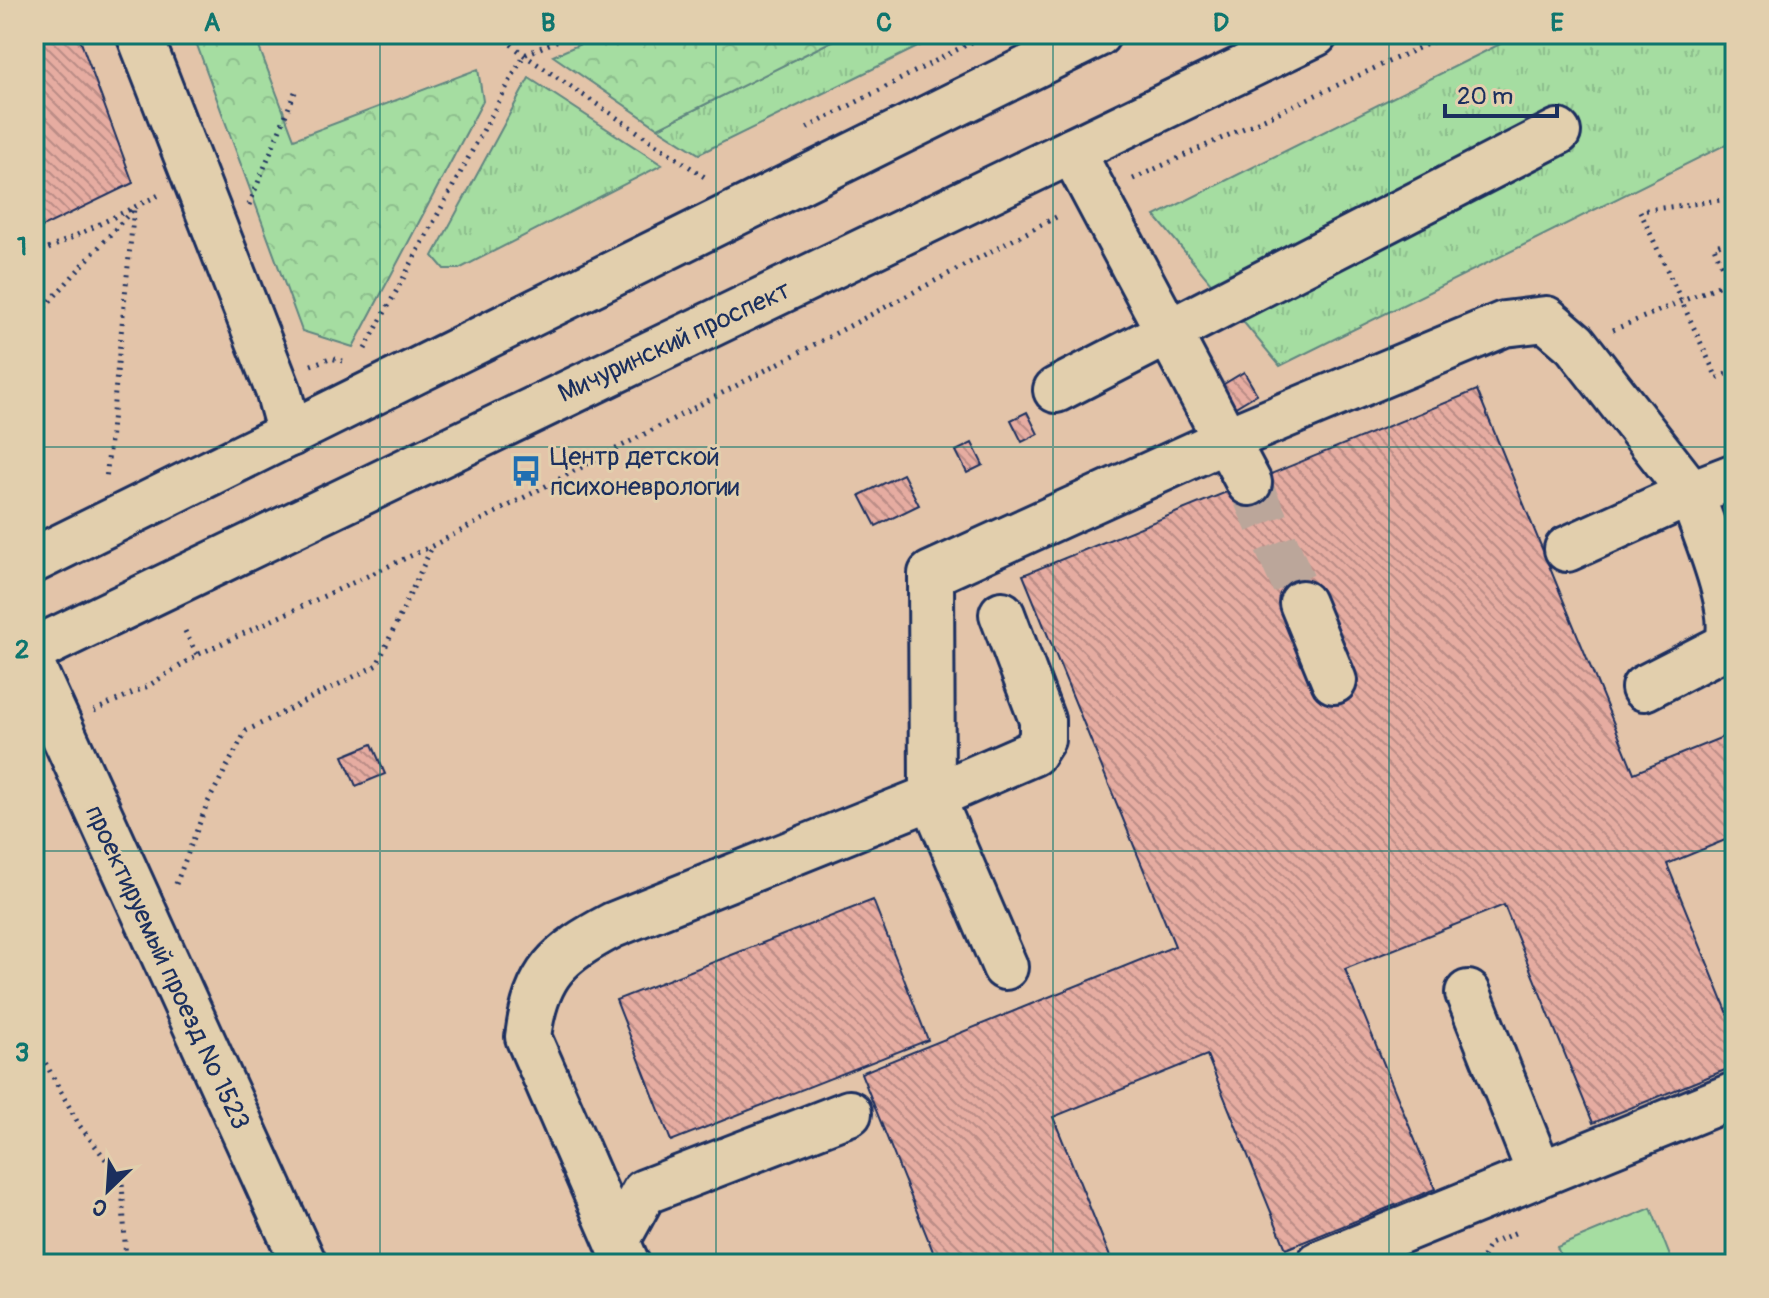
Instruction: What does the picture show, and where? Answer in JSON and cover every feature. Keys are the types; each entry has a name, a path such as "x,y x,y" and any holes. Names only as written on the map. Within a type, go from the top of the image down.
{"main road":[{"path":"139,34 278,390 290,434"},
{"path":"34,560 1098,34"},
{"name":"Мичуринский проспект","path":"34,650 1315,34"},
{"path":"1056,390 1558,132"},
{"path":"1072,151 1249,483"},
{"path":"1005,967 932,797 931,574 1226,440 1504,324 1546,319 1575,344 1691,493 1726,599 1732,633 1726,646 1644,688"},
{"path":"1567,549 1735,476"},
{"path":"1302,603 1334,681"},
{"path":"622,1252 528,1037 532,1002 549,967 577,944 613,925 932,797 1033,753 1042,739 1042,720 1002,614"},
{"name":"проектируемый проезд № 1523","path":"34,670 296,1262"},
{"path":"1468,993 1540,1174"},
{"path":"1319,1264 1735,1095"},
{"path":"622,1252 644,1192 849,1113"}],"path":[{"path":"499,34 524,55 709,180"},
{"path":"357,363 524,55 572,34"},
{"path":"58,727 148,686 197,655 432,546 1096,196 1449,34"},
{"path":"247,209 295,92"},
{"path":"34,256 163,193"},
{"path":"1735,198 1640,211 1717,378 1735,370"},
{"path":"34,319 134,208"},
{"path":"105,479 134,208"},
{"path":"1735,238 1714,247 1735,297"},
{"path":"1575,344 1735,279"},
{"path":"155,939 207,804 246,731 377,665 432,546"},
{"path":"185,631 197,655"},
{"path":"34,1042 79,1125 122,1180 126,1264"}],"green space":[{"path":"193,34 254,34 294,139 478,69 483,101 353,347 302,331"},
{"path":"603,34 846,34 658,128 553,56"},
{"path":"846,34 944,34 699,154 658,128"},
{"path":"1520,34 1735,34 1735,140 1280,366 1155,216"},
{"path":"529,78 662,165 459,269 444,269 433,256"},
{"path":"1651,1208 1673,1264 1564,1264 1557,1247"}],"building":[{"path":"34,34 78,34 133,183 34,231"},
{"path":"1244,372 1257,394 1227,412 1214,390"},
{"path":"1477,390 1634,773 1735,732 1735,836 1667,864 1735,1031 1735,1066 1593,1123 1504,905 1345,969 1435,1189 1286,1249 1207,1055 1053,1117 1113,1264 922,1264 936,1259 861,1073 1175,946 1023,575"},
{"path":"1027,412 1038,434 1022,442 1011,420"},
{"path":"972,443 983,465 967,473 956,451"},
{"path":"903,474 919,505 876,526 860,495"},
{"path":"372,744 385,774 356,786 343,756"},
{"path":"873,900 928,1040 671,1141 616,1000"}],"tunnel":[{"path":"1249,483 1302,603"}],"place":[{"name":"Центр детской психоневрологии","path":"526,471"}]}
